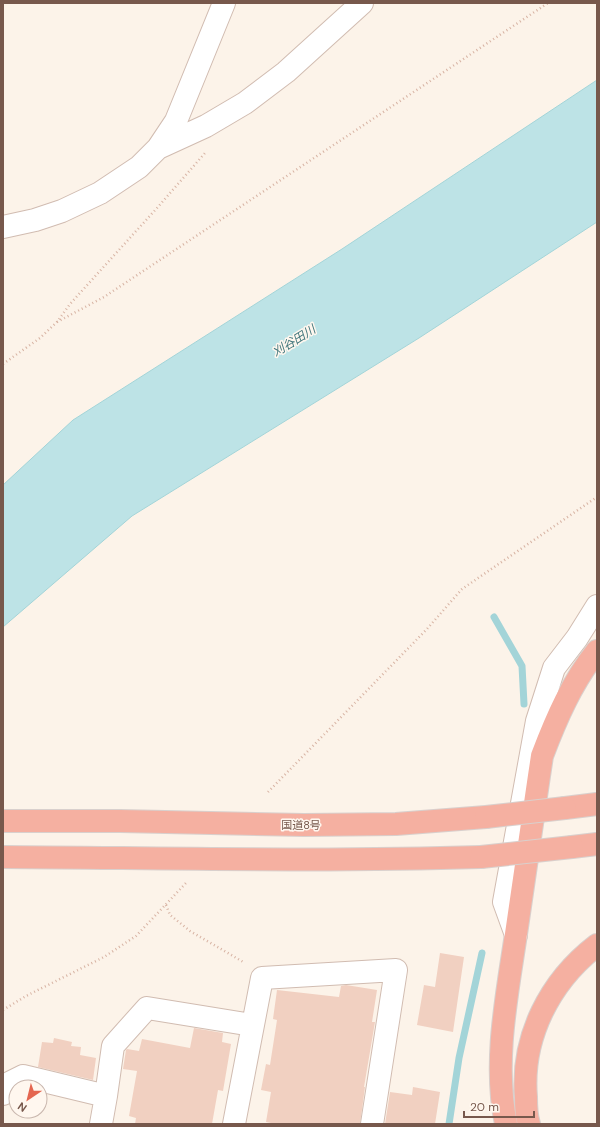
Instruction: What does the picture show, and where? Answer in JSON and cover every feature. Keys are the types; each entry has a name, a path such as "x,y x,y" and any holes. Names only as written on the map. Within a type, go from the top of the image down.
{"highway":[{"path":"506,1124 502,1100 501,1078 504,1015 542,756 555,723 571,690 597,651"},
{"name":"国道8号","path":"3,822 120,821 304,826 396,824 486,817 597,804"},
{"path":"3,857 396,860 481,857 597,844"},
{"path":"529,1124 525,1082 527,1060 536,1024 554,989 567,972 586,953 597,945"}],"street":[{"path":"3,227 35,220 62,211 100,193 139,167 158,148 176,121 224,3"},
{"path":"158,148 206,126 246,103 286,72 362,3"},
{"path":"516,935 504,902 537,721 554,668 597,606"},
{"path":"234,1124 262,978 396,970 372,1124"},
{"path":"101,1124 113,1046 147,1008 252,1025"},
{"path":"3,1094 9,1083 23,1076 106,1096"}],"path":[{"path":"57,322 104,297 548,3"},
{"path":"3,364 40,338 57,322 70,304 157,208 206,151"},
{"path":"268,792 427,629 462,590 597,497"},
{"path":"3,1010 26,996 104,957 136,936 186,882"},
{"path":"166,905 170,915 190,931 248,964 262,978"}],"water":[{"name":"刈谷田川","path":"597,80 597,222 419,338 132,516 3,627 3,485 73,420 342,249"}],"building":[{"path":"440,953 464,957 453,1032 417,1025 424,985 435,987"},
{"path":"346,985 377,990 372,1022 375,1022 364,1087 360,1124 276,1124 266,1122 271,1092 261,1090 266,1064 270,1065 277,1020 273,1019 277,990 339,997 341,986"},
{"path":"194,1028 223,1033 222,1042 231,1044 223,1091 218,1090 212,1124 135,1124 136,1118 129,1116 137,1071 123,1069 126,1050 139,1051 142,1039 190,1048"},
{"path":"54,1038 72,1042 71,1046 81,1047 80,1055 96,1058 93,1080 38,1067 42,1042 53,1043"},
{"path":"413,1087 440,1092 435,1124 385,1124 390,1092 412,1095"}],"waterway":[{"path":"494,617 522,666 524,704"},
{"path":"449,1124 459,1058 482,953"}]}
